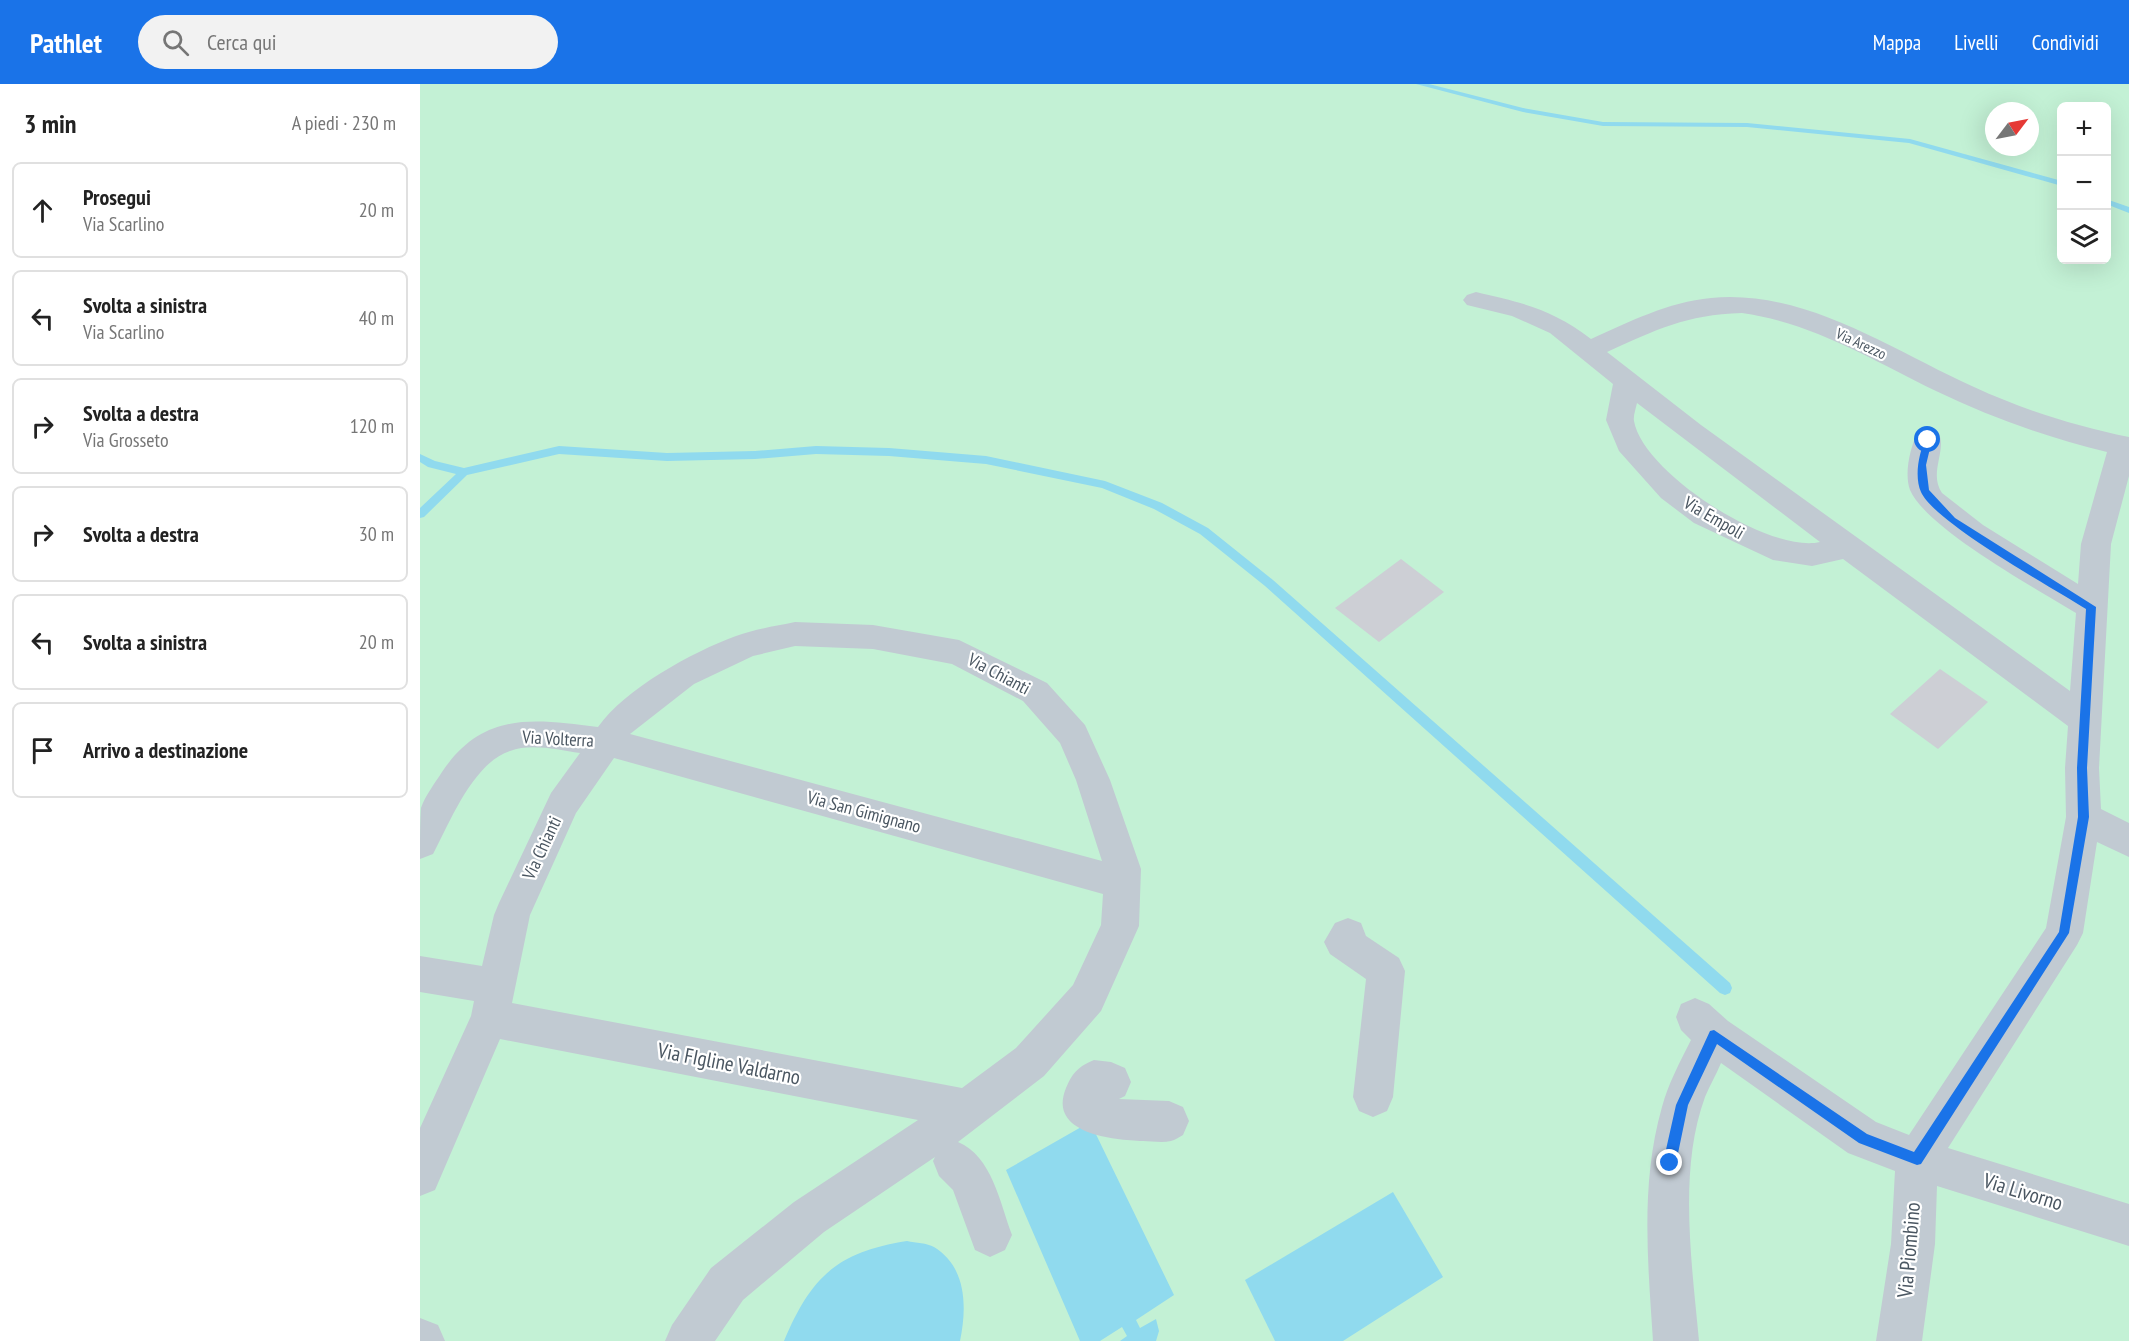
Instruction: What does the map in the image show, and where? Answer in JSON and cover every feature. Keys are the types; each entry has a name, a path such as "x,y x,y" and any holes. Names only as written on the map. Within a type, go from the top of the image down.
{"street":[{"path":"1476,300 1520,310 1559,327 1627,382 1846,547 2085,720"},
{"name":"Via Arezzo","path":"1588,350 1678,311 1713,306 1751,306 1796,315 1860,342 1947,386 2007,410 2073,433 2126,446"},
{"name":"Via Empoli","path":"1627,382 1620,420 1633,451 1671,492 1704,516 1773,549 1812,555 1846,547"},
{"path":"1928,440 1922,465 1924,491 1952,520 2091,607"},
{"path":"1917,1159 2064,933 2084,817 2082,768 2096,544 2126,446"},
{"name":"Via Chianti","path":"420,1175 493,1002 512,915 563,804 620,722 683,675 746,645 795,634 873,637 959,653 1035,692 1073,735 1093,780 1123,869 1120,926 1087,998 1030,1062 967,1109 800,1224 728,1284 688,1341"},
{"name":"Via Volterra","path":"420,843 468,761 482,747 504,738 526,734 606,742"},
{"name":"Via San Gimignano","path":"606,742 1123,883"},
{"path":"2084,817 2129,841"},
{"path":"1348,935 1343,942 1386,971 1373,1097"},
{"path":"420,974 493,1002"},
{"name":"Via FIgline Valdarno","path":"493,1002 967,1109"},
{"name":"Via Livorno","path":"1676,1341 1670,1259 1670,1163 1682,1105 1705,1026 1863,1138 1917,1159 2129,1225"},
{"path":"1111,1082 1101,1079 1089,1084 1082,1103 1086,1110 1093,1115 1104,1117 1169,1121"},
{"name":"Via Piombino","path":"1899,1341 1913,1244 1917,1159"},
{"path":"954,1161 969,1177 990,1235"}],"green space":[{"path":"420,84 2129,84 2129,1341 420,1341"}],"water":[{"path":"1090,1122 1174,1295 1136,1320 1140,1328 1156,1319 1159,1331 1156,1341 1120,1341 1127,1336 1122,1327 1100,1341 1080,1341 1006,1170"},
{"path":"1393,1192 1443,1277 1343,1341 1275,1341 1245,1280"},
{"path":"907,1241 934,1247 953,1265 959,1277 964,1302 960,1341 784,1341 805,1300 829,1271 862,1252"}],"building":[{"path":"1401,559 1444,592 1379,642 1335,608"},
{"path":"1940,669 1988,702 1938,749 1890,714"}],"waterway":[{"path":"1420,84 1523,110 1603,124 1747,125 1910,141 2057,183"},
{"path":"2111,203 2129,210"},
{"path":"464,472 559,450 667,457 755,455 816,450 889,452 986,460 1064,475 1105,485 1158,506 1204,531 1269,583 1725,988"},
{"path":"420,458 432,464 464,472"},
{"path":"420,514 464,472"}],"route":[{"path":"1670,1163 1682,1105 1714,1035 1863,1138 1917,1159 2064,933 2084,817 2082,768 2091,607 1952,520 1924,491 1922,465 1928,440"}]}
